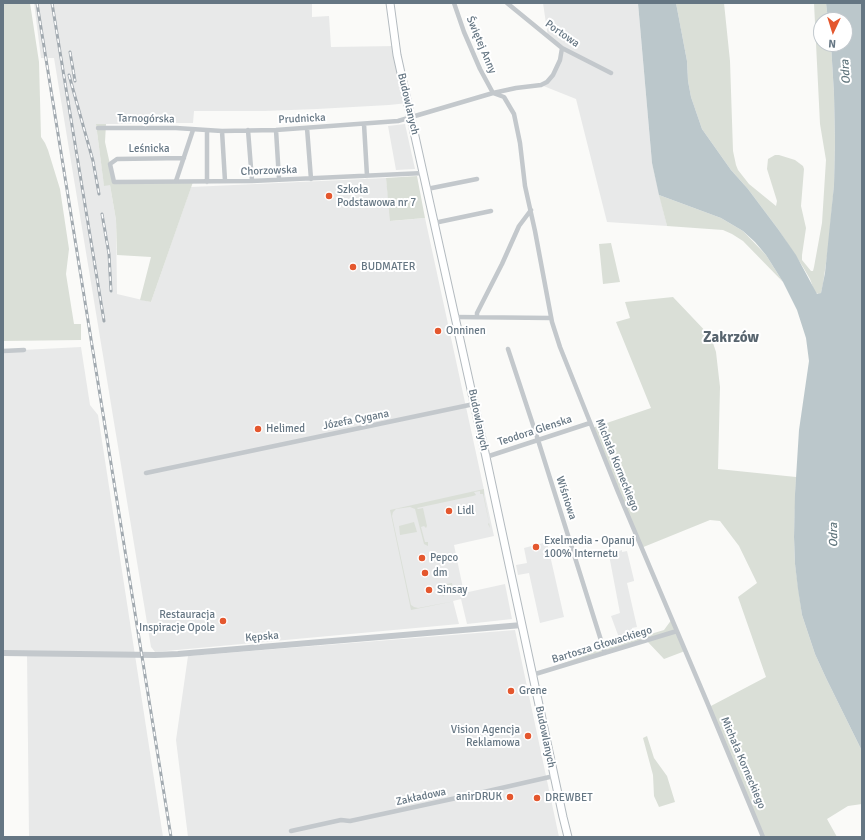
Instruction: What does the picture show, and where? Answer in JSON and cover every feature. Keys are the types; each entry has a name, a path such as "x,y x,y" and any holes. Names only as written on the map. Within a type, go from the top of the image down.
{"main road":[{"name":"Budowlanych","path":"390,3 397,55 568,837"}],"street":[{"name":"Świętej Anny","path":"454,3 464,32 480,69 493,93"},
{"name":"Portowa","path":"507,3 562,48 611,73"},
{"name":"Prudnicka","path":"193,130 276,130 398,122 493,93 540,85 547,82 553,75 560,60 562,48"},
{"name":"Michała Korneckiego","path":"493,93 504,97 514,114 520,143 525,186 531,210 551,318 560,347 618,492 763,837"},
{"path":"364,124 367,176"},
{"name":"Tarnogórska","path":"98,128 176,128 193,130"},
{"path":"307,128 311,178"},
{"path":"176,181 193,130"},
{"path":"248,130 252,181"},
{"path":"276,130 280,179"},
{"path":"207,131 207,182"},
{"path":"222,131 224,182"},
{"name":"Leśnicka","path":"114,182 110,164 117,158 184,158"},
{"name":"Chorzowska","path":"114,182 224,182 424,173"},
{"path":"427,189 477,179"},
{"path":"477,317 477,313 502,264 519,226 531,210"},
{"path":"434,223 491,211"},
{"path":"455,317 551,318"},
{"name":"Wiśniowa","path":"508,349 605,653"},
{"path":"3,351 24,350"},
{"name":"Józefa Cygana","path":"146,473 474,404"},
{"name":"Teodora Glenska","path":"486,457 590,423"},
{"name":"Kępska","path":"3,653 155,655 522,625"},
{"name":"Bartosza Głowackiego","path":"532,675 677,631"},
{"name":"Zakładowa","path":"291,831 341,820 357,820 554,776"}],"shaded area":[{"path":"3,3 30,3 39,62 41,137 48,150 60,189 69,249 66,274 74,324 81,324 81,340 3,341"},
{"path":"34,3 312,3 312,17 329,16 331,47 396,46 408,103 265,111 194,111 193,123 157,123 154,116 149,116 146,124 96,124 104,185 110,185 116,220 117,294 151,302 191,187 386,178 391,221 425,218 494,536 454,545 464,593 505,584 512,619 467,624 461,599 453,601 459,624 155,652 151,647 54,58 41,58"},
{"path":"543,3 638,3 652,163 667,226 607,222 576,99 541,85 553,75 562,48 548,37"},
{"path":"676,3 724,3 730,61 733,151 736,165 749,184 776,206 777,201 767,169 768,159 775,155 779,155 795,160 803,166 801,206 806,228 802,260 811,271 813,271 822,223 826,160 820,124 816,52 831,52 835,142 834,185 829,242 821,293 815,293 810,279 778,229 748,189 731,170 702,129 691,97 688,81 687,61"},
{"path":"814,3 826,3 827,12 814,12"},
{"path":"96,124 106,124 105,142 114,182 193,182 151,302 140,300 151,257 117,255 116,220 110,185 104,186"},
{"path":"405,124 415,169 396,170 388,126"},
{"path":"417,176 425,218 390,221 386,178"},
{"path":"659,195 721,218 743,231 766,255 783,282 743,241 732,234 723,230 667,226"},
{"path":"611,243 620,282 603,284 599,244"},
{"path":"673,297 711,337 716,352 720,387 718,469 796,477 794,537 795,564 802,615 815,654 862,751 862,804 848,806 827,819 837,837 763,837 709,707 766,677 738,597 757,583 739,546 720,521 710,520 641,548 592,428 651,408 616,322 630,318 625,302"},
{"path":"81,347 90,405 98,415 163,837 29,837 27,654 3,653 3,351"},
{"path":"484,489 490,528 483,494 480,494 480,491 474,492 476,495 473,496 417,508 423,508 427,526 426,528 424,526 421,527 425,542 428,542 428,546 424,544 415,509 410,507 396,509 393,512 392,516 411,605 418,608 455,601 411,610 390,510"},
{"path":"414,522 417,532 400,535 399,526"},
{"path":"547,542 564,617 540,623 529,573 518,575 516,565 527,563 524,548"},
{"path":"622,550 622,552 627,551 634,580 627,583 637,627 632,628 632,639 621,643 611,616 620,613 609,555"},
{"path":"452,583 454,594 452,595 451,593 444,595 443,597 440,585"},
{"path":"672,619 685,651 664,659 646,640 532,675 604,648 664,630"},
{"path":"515,630 559,837 188,837 176,740 188,656"},
{"path":"647,736 654,758 667,776 675,802 659,807 654,796 653,775 643,738"}],"water":[{"name":"Odra","path":"638,3 676,3 687,61 688,81 691,97 702,129 731,170 748,189 778,229 796,255 817,294 821,293 825,273 834,185 835,142 831,52 853,52 853,12 827,12 826,3 862,3 862,751 815,654 802,615 798,589 794,537 795,494 799,430 809,361 806,338 797,310 783,282 766,255 755,242 743,231 721,218 659,195 652,163"}],"railway":[{"path":"37,3 171,837"},
{"path":"52,3 104,321"},
{"path":"70,52 75,81"},
{"path":"69,75 93,161 99,194"},
{"path":"102,214 109,254 111,291"}],"place":[{"name":"Szkoła Podstawowa nr 7","path":"329,196"},
{"name":"BUDMATER","path":"353,267"},
{"name":"Onninen","path":"438,331"},
{"name":"Helimed","path":"258,429"},
{"name":"Lidl","path":"449,511"},
{"name":"Exelmedia - Opanuj 100% Internetu","path":"536,547"},
{"name":"Pepco","path":"422,558"},
{"name":"dm","path":"425,573"},
{"name":"Sinsay","path":"429,590"},
{"name":"Restauracja Inspiracje Opole","path":"223,621"},
{"name":"Grene","path":"511,691"},
{"name":"Vision Agencja Reklamowa","path":"528,736"},
{"name":"anirDRUK","path":"510,797"},
{"name":"DREWBET","path":"537,798"}],"district":[{"name":"Zakrzów","path":"731,338"}]}
